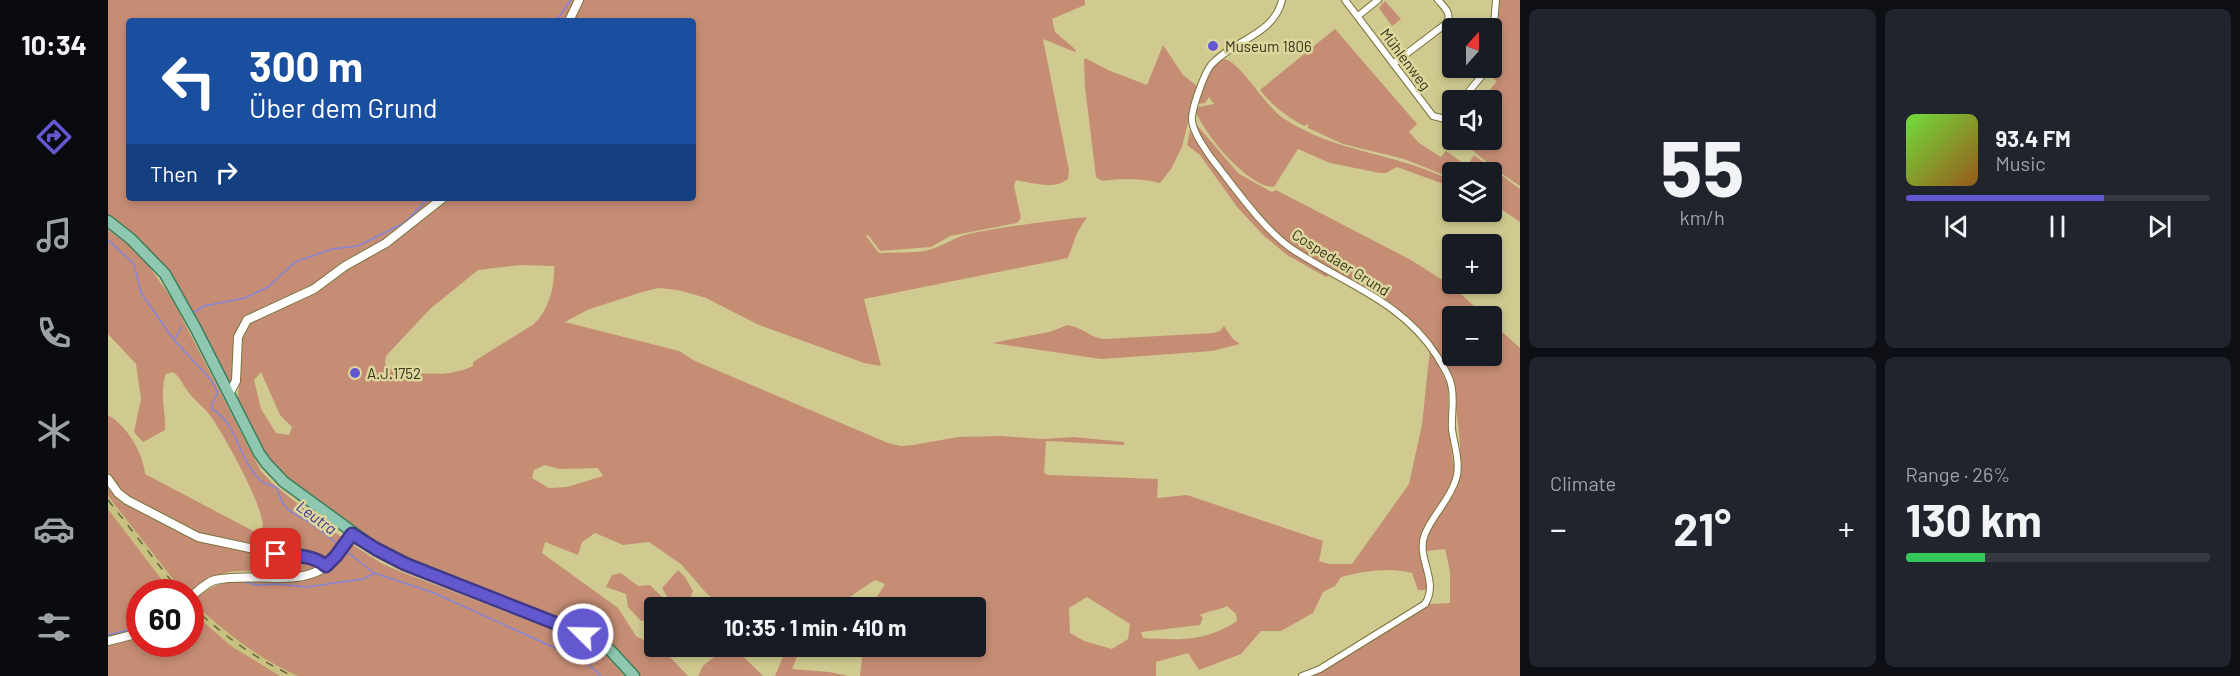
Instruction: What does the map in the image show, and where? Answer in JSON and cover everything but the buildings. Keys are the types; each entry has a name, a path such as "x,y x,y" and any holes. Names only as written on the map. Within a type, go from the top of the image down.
{"main road":[{"path":"108,221 131,238 165,274 259,453 274,473 298,494 352,534 405,564 583,634 610,650 634,676"}],"street":[{"path":"570,18 579,0"},
{"name":"Cospedaer Grund","path":"1282,0 1277,14 1265,29 1245,39 1210,66 1192,117 1193,126 1208,154 1252,210 1290,247 1373,294 1410,323 1433,350 1446,371 1454,396 1452,429 1458,472 1448,499 1424,537 1423,547 1431,587 1430,596 1421,607 1320,669 1302,676"},
{"name":"Mühlenweg","path":"1345,0 1433,116 1442,118"},
{"path":"1358,15 1378,0"},
{"path":"1393,64 1447,23 1448,12 1438,0"},
{"path":"1495,18 1496,0"},
{"path":"1470,90 1480,78"},
{"path":"229,394 236,381 238,337 247,320 314,289 345,266 386,243 439,201"},
{"path":"108,479 118,493 127,500 198,537 268,552 304,556 320,561 326,566"},
{"path":"204,587 213,580 300,577 316,572 336,556 352,534"},
{"path":"108,641 126,636"}],"shaded area":[{"path":"108,0 1085,0 1085,5 1052,19 1055,32 1076,50 1075,52 1043,39 1069,170 1068,179 1050,185 1016,180 1014,186 1021,218 1017,223 950,236 931,247 880,251 868,235 866,236 879,253 915,252 935,248 968,234 1087,217 1077,233 1068,258 864,299 881,366 864,363 759,325 706,298 678,290 658,288 639,293 587,310 565,322 679,351 695,361 888,443 901,446 958,437 1002,436 1042,439 1074,437 1124,442 1124,445 1046,441 1044,473 1158,479 1157,498 1187,495 1323,541 1319,561 1329,564 1352,564 1409,484 1422,425 1430,349 1448,385 1449,432 1455,474 1446,498 1424,530 1428,590 1418,590 1412,573 1403,571 1376,570 1341,577 1335,586 1323,592 1313,613 1281,631 1261,631 1241,654 1199,670 1188,653 1156,662 1156,676 860,676 862,657 986,657 986,597 877,597 885,584 875,580 850,597 712,597 682,565 649,542 623,545 595,533 582,542 578,555 545,542 542,553 618,608 636,636 644,640 644,657 670,657 688,676 637,676 611,649 437,573 377,544 284,478 262,451 238,401 239,376 233,377 232,388 167,274 108,218","holes":["521,265 554,266 550,297 544,312 534,324 473,362 473,366 463,370 441,374 387,368 386,356 430,309 478,270","261,372 280,415 292,427 289,435 276,433 261,409 254,380","545,465 559,469 598,468 603,476 567,487 549,488 532,478 534,470","1087,597 1130,624 1128,639 1112,649 1084,641 1070,633 1069,608","1227,606 1236,614 1237,621 1203,636 1181,639 1143,638 1141,632 1200,625 1203,618 1200,615"]},
{"path":"1497,0 1520,0 1520,186 1502,174 1502,162 1487,162 1472,150 1502,150 1502,90 1489,90 1497,81 1493,78 1502,78 1502,18 1496,18"},
{"path":"1385,1 1401,19 1392,26 1379,8"},
{"path":"1335,29 1417,124 1409,132 1419,143 1441,157 1446,151 1461,162 1442,162 1442,174 1404,159 1343,144 1308,128 1308,124 1304,126 1297,122 1280,110 1260,90"},
{"path":"1163,45 1183,75 1197,86 1182,147 1171,169 1160,183 1131,179 1102,181 1096,177 1084,60 1085,58 1108,70 1147,85"},
{"path":"1225,59 1232,63 1276,112 1303,130 1345,146 1431,172 1442,177 1442,183 1397,167 1386,173 1380,173 1330,163 1298,149 1274,187 1252,179 1218,146 1196,112 1198,107 1214,104 1209,97 1205,103 1199,104 1204,84 1214,66"},
{"path":"1195,125 1239,174 1272,192 1276,190 1411,260 1442,280 1442,294 1461,294 1474,306 1442,306 1442,363 1395,308 1292,246 1266,222 1225,173 1202,140"},
{"path":"1190,130 1227,183 1290,248 1331,274 1326,277 1287,255 1263,235 1237,207 1200,155 1187,145"},
{"path":"1474,155 1483,162 1470,162"},
{"path":"1502,176 1520,189 1520,222 1502,210"},
{"path":"108,230 144,259 172,299 261,471 272,483 344,539 330,559 323,561 230,544 184,529 175,519 164,514 159,515 128,499 108,476 108,415 122,426 133,440 141,457 145,474 257,533 263,527 251,488 226,441 209,414 192,397 173,372 166,374 164,381 165,430 143,442 134,432 141,399 136,364 108,334"},
{"path":"1068,325 1104,339 1214,333 1220,331 1224,326 1233,339 1240,344 1212,351 1101,359 992,343 1049,332"},
{"path":"1502,332 1520,348 1520,676 1310,676 1428,604 1450,603 1450,571 1445,549 1425,551 1433,519 1459,469 1458,421 1448,371 1444,366 1502,366"},
{"path":"108,482 113,489 192,536 314,560 321,566 310,571 287,574 229,572 204,585 204,579 173,579 108,496"},
{"path":"108,496 172,579 161,579 108,509"},
{"path":"108,509 161,579 126,579 126,633 108,638"},
{"path":"350,543 381,563 399,571 580,640 606,655 625,676 298,676 242,644 204,612 204,592 213,587 247,580 302,580 318,574"},
{"path":"678,570 693,591 691,597 667,597 662,588"},
{"path":"621,573 638,586 650,585 662,597 644,597 644,621 641,621 628,607 626,594 606,587 612,575"},
{"path":"204,612 236,639 298,676 280,676 231,646 204,622"},
{"path":"204,622 231,646 280,676 108,676 108,644 126,639 126,657 204,657"},
{"path":"714,657 744,657 763,676 698,676 703,666"},
{"path":"783,657 797,657 792,669 848,676 775,676"}],"waterway":[{"path":"558,18 571,0"},
{"path":"193,313 204,306 245,298 268,287 295,262 332,249 358,246 404,223 426,201"},
{"name":"Leutra","path":"108,240 134,264 141,293 174,340 211,380 218,393 212,409 227,423 253,472 262,481 277,488 283,503 290,511 306,520 340,546"},
{"path":"175,339 181,327"},
{"name":"Leutra","path":"346,551 374,573 434,593 586,662 601,676"},
{"path":"239,581 257,585 277,584 306,587 363,579 373,574"},
{"path":"108,635 126,630"}],"railway":[{"path":"108,500 170,579"},
{"path":"204,616 239,644 293,676"}],"place":[{"name":"Museum 1806","path":"1213,46"},
{"name":"A.J.1752","path":"355,373"}],"route":[{"path":"276,554 300,555 320,561 326,566 352,534 405,564 583,634"}]}
